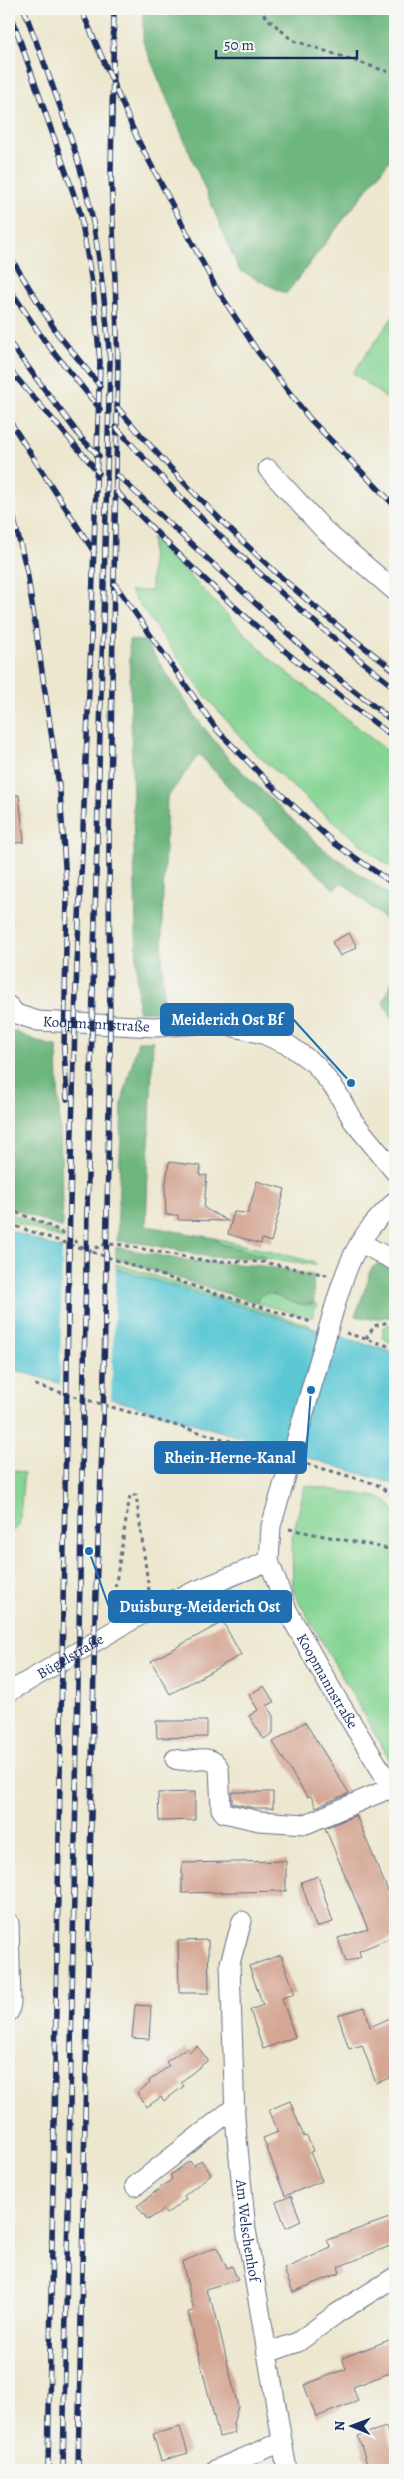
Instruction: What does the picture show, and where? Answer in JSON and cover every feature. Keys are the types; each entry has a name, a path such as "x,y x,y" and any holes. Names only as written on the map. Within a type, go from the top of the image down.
{"street":[{"path":"268,469 324,531 395,591"},
{"name":"Koopmannstraße","path":"9,1006 16,1014 38,1021 155,1027 200,1024 231,1026 263,1034 290,1046 316,1065 337,1092 353,1121 395,1172"},
{"name":"Koopmannstraße","path":"394,1790 334,1694 286,1610 269,1561 271,1526 343,1280 370,1227 395,1201"},
{"path":"361,1243 395,1261"},
{"name":"Bügelstraße","path":"9,1692 151,1609 269,1561"},
{"path":"175,1759 185,1761 208,1758 216,1762 219,1768 221,1810 224,1813 272,1824 312,1823 394,1790"},
{"name":"Am Welschenhof","path":"242,1921 230,1963 235,2107 246,2229 287,2470"},
{"path":"9,1924 11,2003 9,2012"},
{"path":"135,2186 235,2107"},
{"path":"267,2353 298,2342 336,2314 395,2277"},
{"path":"215,2470 282,2442"}],"path":[{"path":"257,9 292,40 395,74"},
{"path":"9,1210 62,1232 75,1239 88,1252"},
{"path":"9,1224 214,1294 320,1325"},
{"path":"88,1252 102,1245 117,1244 207,1260 263,1262 314,1270 343,1280"},
{"path":"366,1339 374,1326 395,1320"},
{"path":"338,1331 395,1348"},
{"path":"35,1384 281,1456"},
{"path":"300,1462 376,1484 395,1497"},
{"path":"114,1595 130,1494 136,1495 151,1609"},
{"path":"271,1526 395,1550"}],"green space":[{"path":"143,9 395,9 395,153 286,294 239,270 143,42"},
{"path":"395,314 395,405 353,373"},
{"path":"152,537 269,658 395,757 395,869 379,859 312,804 250,748 204,694 130,591 151,591"},
{"path":"129,640 145,641 197,719 229,759 321,847 395,899 395,928 342,882 334,889 241,801 199,754 167,798 162,919 163,1012 138,1011"},
{"path":"395,975 395,1022 383,1002"},
{"path":"11,1030 42,1043 57,1046 62,1228 9,1207 9,1034"},
{"path":"138,1041 153,1041 146,1226 214,1238 221,1244 265,1256 265,1258 209,1257 148,1244 117,1241 122,1102"},
{"path":"9,1213 62,1235 62,1239 9,1220"},
{"path":"214,1238 314,1262 316,1265 265,1258 264,1256 221,1244"},
{"path":"116,1247 182,1260 263,1266 313,1275 314,1303 298,1304 264,1293 259,1297 257,1303 116,1259"},
{"path":"116,1264 310,1325 309,1328 116,1269"},
{"path":"377,1264 395,1268 395,1316 372,1319 355,1316 371,1269"},
{"path":"264,1293 272,1293 304,1305 317,1304 312,1318 257,1303 259,1297"},
{"path":"387,1325 393,1325 395,1345 383,1338 383,1328"},
{"path":"9,1469 24,1473 19,1526 9,1533"},
{"path":"305,1485 382,1498 395,1510 395,1769 293,1591 292,1539"}],"water":[{"path":"9,1230 116,1269 395,1353 395,1486 392,1483 9,1368"}],"pier":[{"path":"62,1248 116,1266 111,1400 60,1385"}],"building":[{"path":"9,795 19,795 24,842 9,844"},
{"path":"349,933 357,947 340,956 332,942"},
{"path":"169,1162 201,1166 200,1176 207,1175 204,1208 228,1221 178,1220 178,1215 166,1215 165,1188"},
{"path":"257,1181 285,1189 271,1242 262,1239 261,1244 228,1234 234,1212 248,1213"},
{"path":"223,1622 241,1655 170,1694 151,1661"},
{"path":"264,1686 274,1702 267,1706 273,1716 273,1733 264,1739 249,1716 258,1710 249,1695"},
{"path":"156,1721 207,1721 207,1737 157,1738"},
{"path":"305,1722 349,1793 316,1807 311,1796 307,1797 273,1742"},
{"path":"195,1792 195,1820 159,1821 158,1793"},
{"path":"232,1792 273,1792 273,1808 253,1808 232,1803"},
{"path":"356,1815 395,1908 395,1936 359,1951 361,1957 346,1962 338,1938 368,1929 325,1828"},
{"path":"286,1861 286,1891 182,1893 182,1863"},
{"path":"318,1876 333,1922 316,1927 301,1882"},
{"path":"208,1940 209,1993 179,1993 178,1941"},
{"path":"281,1955 295,1994 282,1998 295,2037 263,2049 250,2010 263,2005 249,1966"},
{"path":"135,2005 151,2006 149,2039 132,2038"},
{"path":"365,2007 370,2027 395,2016 395,2076 376,2083 362,2045 349,2049 338,2015"},
{"path":"197,2046 208,2060 181,2082 184,2086 164,2101 161,2097 147,2107 137,2093 169,2066 166,2062 186,2048 189,2052"},
{"path":"290,2101 304,2137 307,2136 313,2151 310,2152 322,2181 285,2196 263,2138 278,2132 269,2110"},
{"path":"201,2160 211,2174 184,2196 186,2199 166,2214 163,2210 148,2220 137,2206 172,2179 170,2175 190,2161 193,2166"},
{"path":"291,2196 301,2221 286,2228 276,2202"},
{"path":"395,2216 395,2244 338,2267 340,2273 293,2292 284,2269 331,2248 327,2240"},
{"path":"217,2247 227,2268 232,2266 238,2280 205,2289 215,2311 238,2407 233,2424 235,2433 219,2437 188,2312 194,2311 182,2262"},
{"path":"392,2339 395,2350 395,2371 353,2387 358,2401 316,2417 304,2385 346,2369 342,2358"},
{"path":"180,2427 188,2453 161,2461 153,2434"},
{"path":"386,2427 395,2454 395,2470 369,2470 358,2436"}],"railway":[{"path":"9,9 80,212 93,289 100,362 90,668 76,989 70,1202 48,2470"},
{"path":"24,9 61,109 85,186 95,231 110,363 87,1213 63,2470"},
{"path":"81,9 137,138 215,286 258,352 310,419 395,506"},
{"path":"78,2470 95,1616 103,1426 110,1054 109,848 118,363 111,171 114,9"},
{"path":"9,255 57,333 100,386"},
{"path":"9,288 44,340 100,409"},
{"path":"9,342 82,439 99,456"},
{"path":"9,369 99,473"},
{"path":"117,407 180,478 248,547 320,611 395,671"},
{"path":"9,420 94,552"},
{"path":"116,427 181,497 250,564 321,627 395,688"},
{"path":"116,474 323,666 395,723"},
{"path":"116,491 250,621 321,681 395,738"},
{"path":"9,500 27,571 60,792 67,896 64,1050 67,1099"},
{"path":"114,583 217,730 272,786 334,843 395,885"}],"place":[{"name":"Meiderich Ost Bf","path":"351,1083"},
{"name":"Rhein-Herne-Kanal","path":"311,1390"},
{"name":"Duisburg-Meiderich Ost","path":"89,1551"}]}
